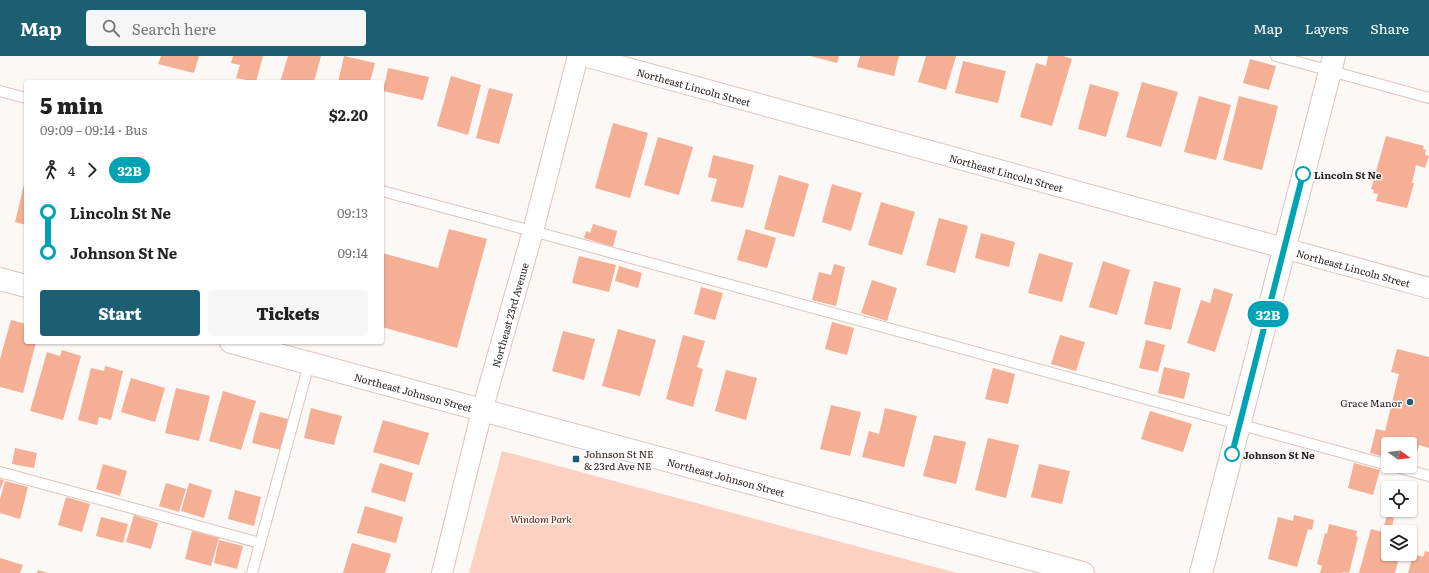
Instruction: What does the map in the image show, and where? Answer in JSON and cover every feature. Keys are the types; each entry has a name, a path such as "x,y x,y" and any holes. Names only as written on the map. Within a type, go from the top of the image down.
{"main road":[{"path":"1201,573 1332,63"},
{"path":"0,279 24,285"},
{"name":"Northeast Johnson Street","path":"238,344 1083,573"}],"street":[{"name":"Northeast 23rd Avenue","path":"442,573 482,411 533,231 578,56"},
{"name":"Northeast Lincoln Street","path":"584,56 1429,288"}],"lane":[{"path":"1276,56 1332,63 1429,98"},
{"path":"0,91 24,97"},
{"path":"384,192 1381,463"},
{"path":"252,573 309,364"},
{"path":"0,472 260,543"},
{"path":"1417,473 1429,476"}],"green space":[{"name":"Windom Park","path":"502,451 957,573 469,573"}],"building":[{"path":"161,56 199,56 194,73 158,64"},
{"path":"233,56 263,56 257,80 236,78 240,65 231,63"},
{"path":"288,56 321,56 315,80 281,80"},
{"path":"344,56 375,63 371,80 338,80"},
{"path":"810,56 839,56 837,63"},
{"path":"860,56 899,56 894,76 857,67"},
{"path":"926,56 956,56 946,90 918,82"},
{"path":"1048,56 1063,56 1072,59 1052,126 1020,117 1036,63 1046,66"},
{"path":"1250,59 1276,66 1269,90 1243,83"},
{"path":"963,61 1006,71 998,103 955,93"},
{"path":"388,68 429,77 423,100 384,91"},
{"path":"451,76 481,85 468,135 437,126"},
{"path":"1142,82 1178,92 1161,147 1126,137"},
{"path":"1090,84 1119,92 1106,137 1078,129"},
{"path":"489,88 513,94 499,144 476,138"},
{"path":"1199,96 1231,105 1216,160 1184,152"},
{"path":"1239,96 1278,106 1262,170 1223,160"},
{"path":"613,123 648,133 630,198 595,188"},
{"path":"1386,136 1424,146 1423,149 1426,150 1425,155 1429,156 1425,168 1416,165 1412,183 1414,183 1407,208 1376,201 1378,194 1373,193 1374,190 1371,189"},
{"path":"658,137 693,147 679,195 644,185"},
{"path":"713,155 754,165 743,208 711,201 717,179 708,177"},
{"path":"779,175 809,184 794,237 764,229"},
{"path":"24,184 24,224 15,222"},
{"path":"832,184 862,193 851,231 822,222"},
{"path":"881,202 915,212 902,255 868,245"},
{"path":"939,218 968,226 955,273 926,265"},
{"path":"593,224 617,231 613,247 584,238 586,231 590,233"},
{"path":"449,229 487,239 457,348 384,328 384,254 438,268"},
{"path":"746,229 776,238 767,268 737,260"},
{"path":"981,233 1015,242 1009,267 975,258"},
{"path":"1039,253 1073,263 1062,302 1028,293"},
{"path":"579,256 616,265 609,292 572,283"},
{"path":"1103,261 1130,270 1117,315 1089,307"},
{"path":"834,264 845,267 836,306 812,300 819,272 831,275"},
{"path":"619,266 642,273 638,288 615,281"},
{"path":"872,280 897,288 887,321 861,313"},
{"path":"1154,281 1181,288 1171,330 1144,324"},
{"path":"701,287 723,293 715,320 694,314"},
{"path":"1214,288 1233,294 1215,352 1187,343 1201,300 1210,303"},
{"path":"11,320 24,323 24,344 35,344 23,393 0,387 0,359"},
{"path":"832,322 854,328 847,355 825,349"},
{"path":"618,329 656,340 640,396 602,386"},
{"path":"563,331 595,339 584,380 552,371"},
{"path":"683,335 705,341 697,367 703,369 693,407 666,399"},
{"path":"1060,335 1085,342 1076,371 1051,364"},
{"path":"1146,340 1165,345 1158,372 1139,368"},
{"name":"Grace Manor","path":"1397,349 1429,357 1429,448 1419,445 1417,453 1417,437 1381,437 1381,456 1370,453 1376,429 1385,431 1399,374 1391,372"},
{"path":"62,350 81,356 63,420 30,411 47,352 60,356"},
{"path":"105,366 123,371 111,420 99,417 97,425 78,420 91,368 104,371"},
{"path":"1164,367 1190,373 1184,399 1158,393"},
{"path":"993,368 1015,374 1008,404 985,399"},
{"path":"726,370 757,378 746,420 715,411"},
{"path":"131,378 165,388 155,422 121,412"},
{"path":"176,388 210,396 199,441 165,433"},
{"path":"223,391 256,401 241,450 209,441"},
{"path":"831,405 861,412 850,456 820,449"},
{"path":"311,408 342,416 334,445 304,438"},
{"path":"885,408 917,416 904,467 862,457 869,431 879,434"},
{"path":"1150,411 1192,424 1183,452 1141,439"},
{"path":"260,412 288,419 281,450 252,443"},
{"path":"383,420 429,433 419,465 373,452"},
{"path":"934,435 966,442 956,484 923,476"},
{"path":"988,438 1019,445 1006,498 975,490"},
{"path":"15,448 37,453 34,468 12,464"},
{"path":"380,463 413,473 405,502 371,492"},
{"path":"1354,463 1380,470 1373,495 1348,488"},
{"path":"103,464 127,471 120,496 96,489"},
{"path":"1039,464 1070,471 1062,504 1031,497"},
{"path":"0,479 4,480 0,490"},
{"path":"5,481 28,487 20,519 0,513 0,499"},
{"path":"166,483 186,489 179,512 159,506"},
{"path":"189,483 212,490 204,518 181,511"},
{"path":"235,490 261,497 254,526 228,519"},
{"path":"66,497 90,504 82,532 58,525"},
{"path":"365,506 403,517 396,543 357,533"},
{"path":"134,515 158,523 151,549 126,542"},
{"path":"1294,515 1314,520 1312,530 1308,529 1297,567 1268,559 1278,517 1293,521"},
{"path":"101,517 128,524 123,543 96,536"},
{"path":"1387,517 1394,518 1392,525 1384,525"},
{"path":"1329,524 1357,531 1356,536 1358,537 1349,573 1320,573 1322,566 1317,564 1325,533 1327,534"},
{"path":"1371,529 1381,532 1381,561 1398,561 1395,573 1359,573"},
{"path":"192,531 219,538 211,566 185,559"},
{"path":"219,540 243,546 237,569 214,563"},
{"path":"352,543 391,554 385,573 343,573"},
{"path":"1425,551 1429,552 1429,573 1408,573 1411,561 1417,561 1417,555 1423,557"},
{"path":"0,558 23,565 20,573 0,573"},
{"path":"38,570 48,573 37,573"}],"bus line":[{"name":"32B","path":"1232,454 1303,174"}],"place":[{"name":"Lincoln St Ne","path":"1303,174"},
{"name":"Grace Manor","path":"1410,402"},
{"name":"Johnson St Ne","path":"1232,454"},
{"name":"Johnson St NE & 23rd Ave NE","path":"576,459"}]}
